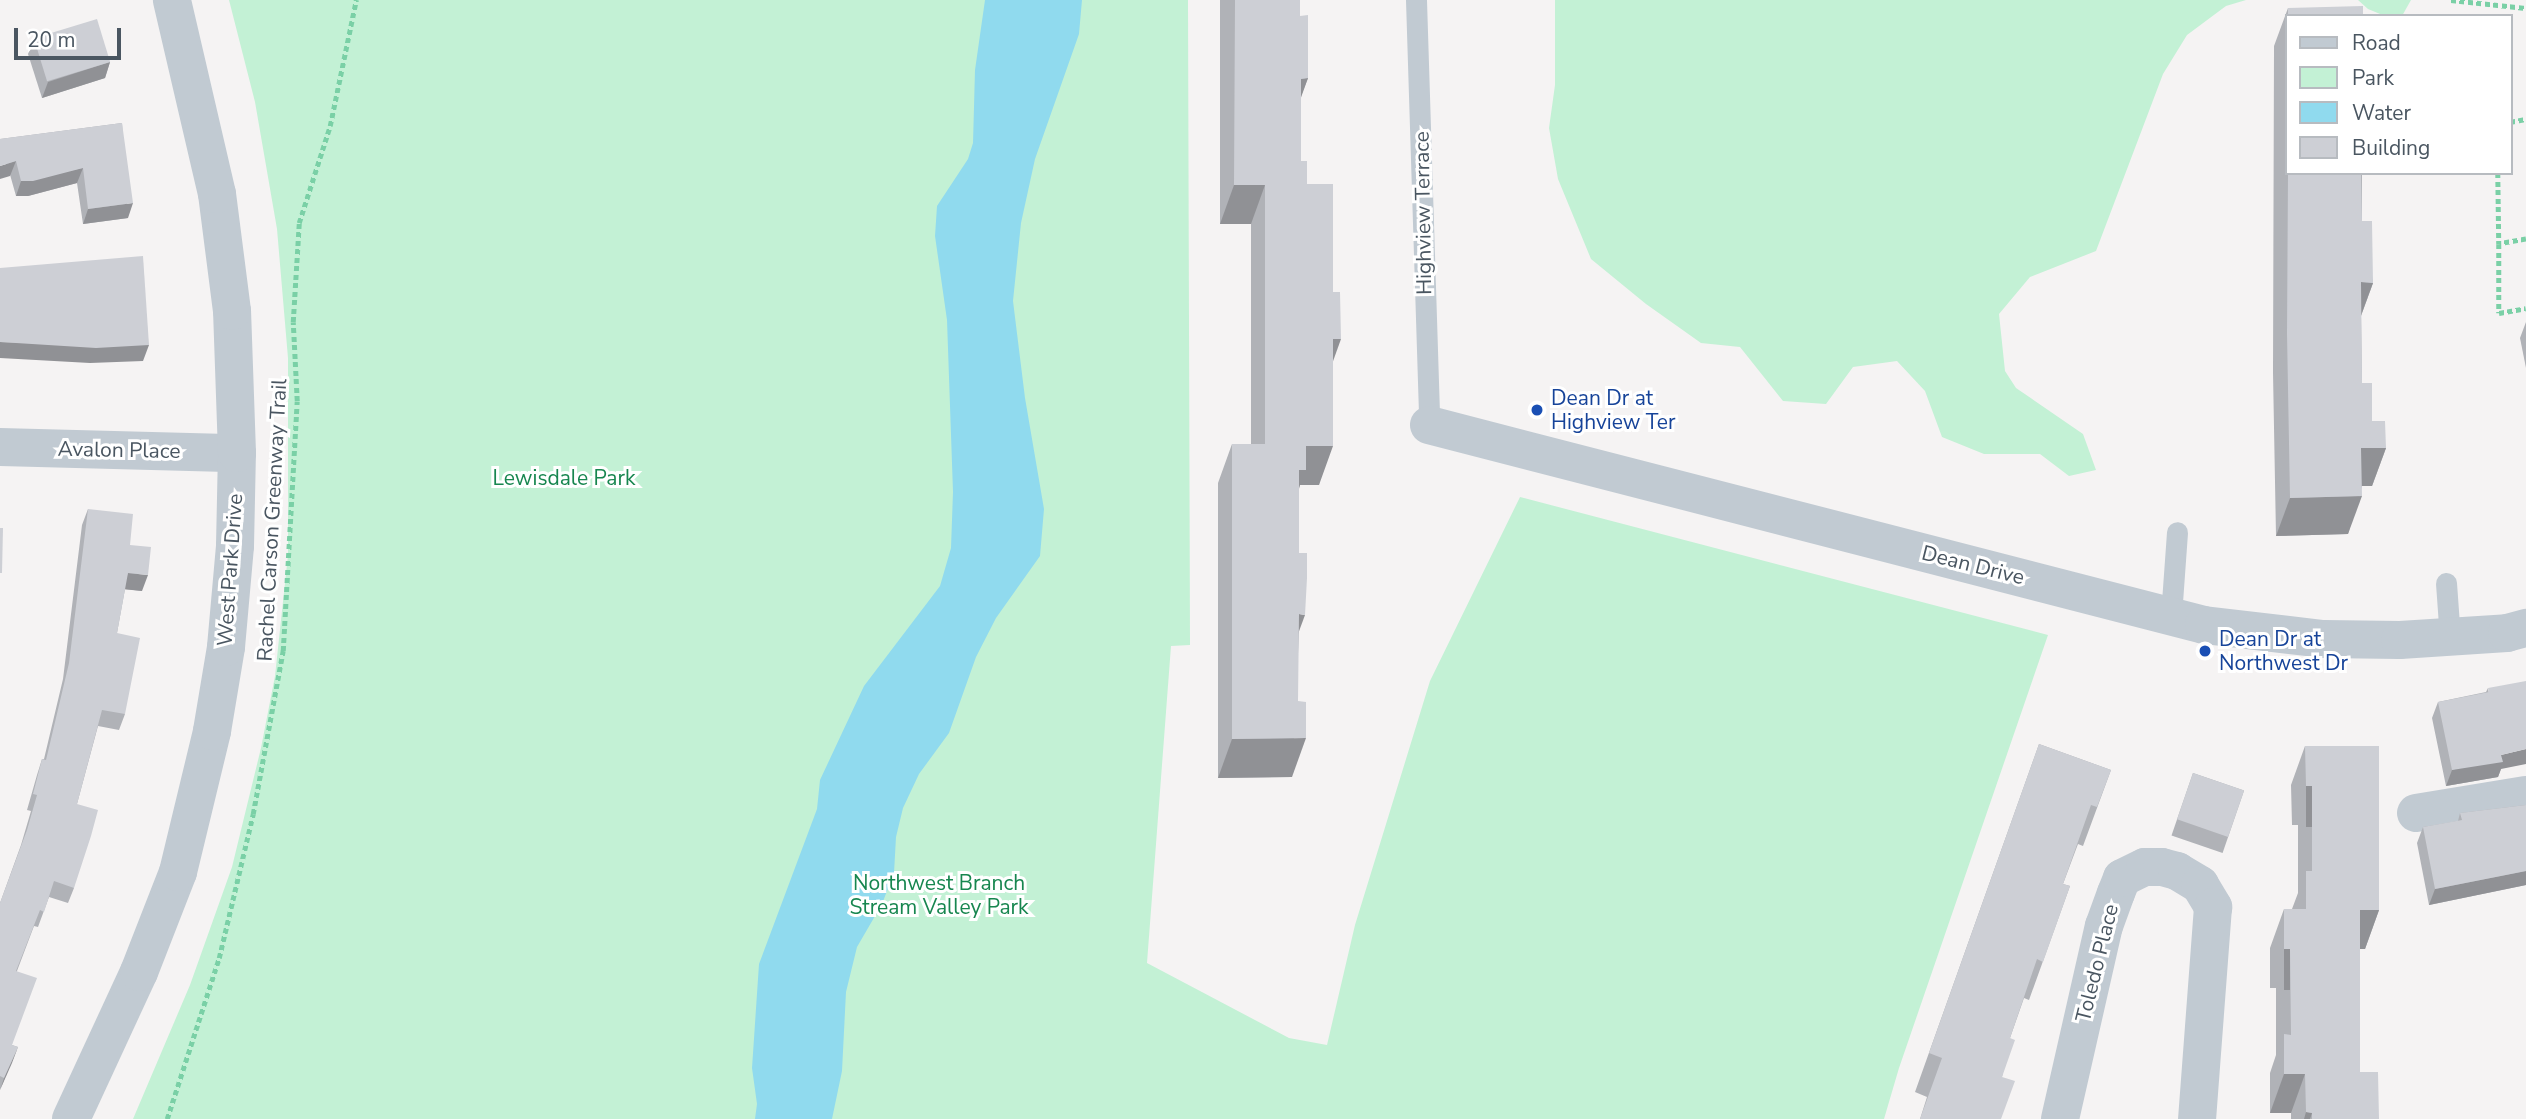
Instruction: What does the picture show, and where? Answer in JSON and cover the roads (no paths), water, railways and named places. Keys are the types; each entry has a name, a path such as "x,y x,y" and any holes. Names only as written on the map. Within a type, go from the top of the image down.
{"street":[{"name":"West Park Drive","path":"71,1119 139,972 178,872 196,808 226,647 235,546 237,453 232,311 219,206 205,130 172,0"},
{"name":"Dean Drive","path":"1429,425 2204,625 2323,639 2450,639 2507,634 2526,628"},
{"name":"Avalon Place","path":"0,447 237,453"},
{"path":"2416,813 2526,795"},
{"name":"Toledo Place","path":"2060,1119 2104,926 2122,878 2145,867 2162,867 2177,871 2200,884 2213,907 2197,1119"}],"lane":[{"name":"Highview Terrace","path":"1416,0 1429,425"},
{"path":"2171,616 2178,531"},
{"path":"2446,583 2450,639"}],"water":[{"path":"985,0 1082,0 1079,34 1035,159 1021,223 1013,301 1025,398 1044,509 1040,556 996,618 976,657 949,733 919,774 903,808 896,837 894,873 882,904 857,947 846,992 842,1071 832,1119 755,1119 757,1104 752,1068 759,964 817,809 820,780 864,686 940,586 951,548 953,492 947,320 935,236 937,206 968,159 973,143 975,70"}],"place":[{"name":"Dean Dr at Highview Ter","path":"1537,410"},
{"name":"Dean Dr at Northwest Dr","path":"2205,651"}],"park label":[{"name":"Lewisdale Park","path":"564,478"},
{"name":"Northwest Branch Stream Valley Park","path":"939,895"}]}
